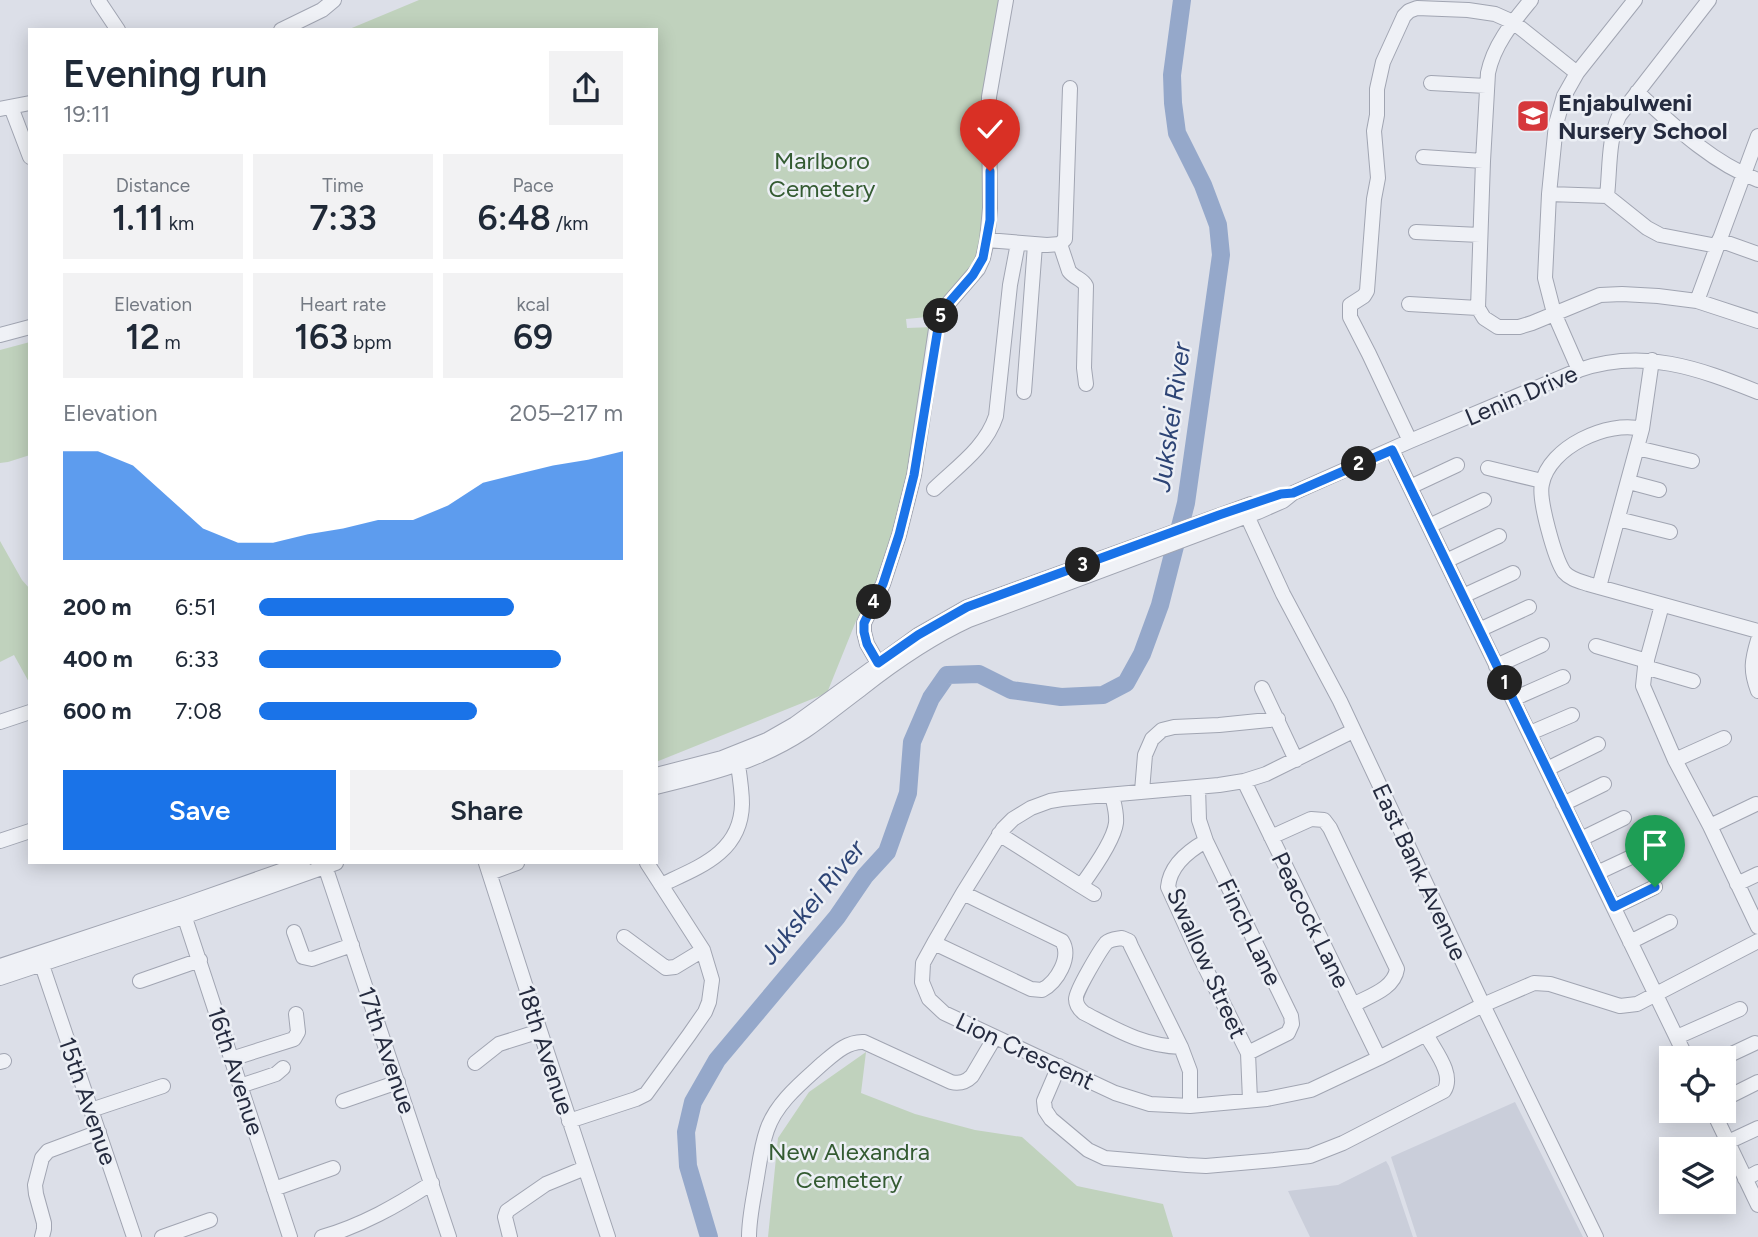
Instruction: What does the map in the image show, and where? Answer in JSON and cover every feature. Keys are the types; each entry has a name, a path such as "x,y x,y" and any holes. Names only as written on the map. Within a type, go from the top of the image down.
{"street":[{"path":"99,0 117,28"},
{"path":"285,28 322,10 334,0"},
{"path":"878,663 867,644 864,623 883,584 914,475 936,330 946,306 978,269 987,240 990,208 989,97 1006,0"},
{"path":"1531,0 1494,52 1486,86 1478,307 1490,323 1508,328 1532,323 1600,295 1613,293 1698,301 1758,321"},
{"path":"1579,370 1554,313 1545,278 1549,194 1558,114 1564,96 1577,73 1635,0"},
{"path":"1607,196 1616,123 1709,0"},
{"path":"1410,441 1349,311 1350,305 1367,291 1378,178 1374,131 1380,74 1399,23 1417,4 1495,14 1513,22 1577,73"},
{"path":"1431,83 1486,86"},
{"path":"987,240 1035,245 1060,244 1065,239 1070,88"},
{"path":"1637,92 1713,156 1751,177"},
{"path":"28,103 5,108 28,153"},
{"path":"1698,301 1718,243 1751,177 1758,136"},
{"path":"1423,158 1483,161"},
{"path":"1549,194 1607,196 1660,235 1718,243 1758,254"},
{"path":"1416,232 1480,234"},
{"path":"934,489 985,441 992,429 996,416 1010,285 1018,243"},
{"path":"1060,244 1069,271 1086,286 1086,384"},
{"path":"1024,392 1035,245"},
{"path":"1409,304 1478,307"},
{"path":"0,335 28,328"},
{"path":"1599,587 1642,429 1653,360"},
{"name":"Lenin Drive","path":"1221,520 1281,494 1293,493 1579,370 1605,362 1653,360 1695,368 1758,392"},
{"path":"1642,429 1613,427 1584,439 1551,464 1542,481 1541,496 1562,568 1571,578 1758,631"},
{"path":"1637,448 1692,461"},
{"path":"1392,450 1681,1046"},
{"path":"1410,487 1457,465"},
{"path":"1488,468 1542,481"},
{"path":"1629,482 1659,490"},
{"path":"1429,526 1484,499"},
{"name":"East Bank Avenue","path":"1245,511 1283,594 1334,689 1483,1006 1596,1237"},
{"path":"1618,519 1670,532"},
{"path":"658,774 722,758 767,740 795,724 878,663 967,607 1002,601 1100,572 1221,520"},
{"path":"658,787 759,757 807,730 896,663 949,629 1002,601 1104,557 1221,520"},
{"path":"1446,561 1499,536"},
{"path":"1463,596 1513,573"},
{"path":"1662,605 1646,664 1643,686 1645,694 1758,927"},
{"path":"1479,629 1529,607"},
{"path":"1758,640 1752,666 1758,691"},
{"path":"1496,666 1542,645"},
{"path":"1595,646 1693,681"},
{"path":"1513,699 1563,677"},
{"path":"1262,688 1296,760"},
{"path":"0,722 28,713"},
{"path":"1530,733 1572,715"},
{"path":"1142,791 1145,755 1152,739 1162,730 1278,719"},
{"name":"Lion Crescent","path":"1353,731 1266,774 1244,781 1062,799 1040,804 1020,814 999,834 923,963 922,982 929,999 944,1013 1132,1100 1150,1104 1190,1106 1303,1093 1534,983 1550,984 1620,1006 1637,1004 1758,941"},
{"path":"1675,760 1724,738"},
{"path":"1547,769 1598,744"},
{"path":"662,885 704,864 732,841 737,831 742,804 738,765"},
{"name":"Peacock Lane","path":"1244,781 1379,1058"},
{"path":"1563,804 1604,785"},
{"name":"Finch Lane","path":"1198,787 1199,820 1206,841 1291,1016 1292,1024 1288,1033 1248,1053"},
{"path":"999,834 1087,890 1097,862 1113,833 1116,816 1112,795"},
{"path":"1710,826 1756,804"},
{"path":"1581,839 1624,818"},
{"path":"1271,837 1314,819 1324,820 1330,828 1396,969 1394,980 1353,1005"},
{"path":"0,841 28,832"},
{"name":"Swallow Street","path":"1206,841 1184,856 1169,879 1168,887 1248,1053 1250,1100"},
{"path":"1597,873 1644,851"},
{"path":"0,978 42,965 301,864"},
{"path":"0,966 329,864"},
{"name":"17th Avenue","path":"329,864 352,945 449,1237"},
{"path":"488,868 511,864"},
{"path":"569,1121 641,1097 650,1089 705,1012 709,1002 712,980 704,950 648,864"},
{"name":"18th Avenue","path":"488,868 608,1237"},
{"path":"1737,884 1758,874"},
{"path":"1614,907 1655,887"},
{"path":"934,943 1031,989 1042,990 1057,974 1066,957 1066,947 1062,942 963,893"},
{"name":"16th Avenue","path":"184,911 290,1237"},
{"path":"1630,942 1670,922"},
{"path":"294,932 301,953 307,959 352,945"},
{"path":"624,937 666,968 675,967 704,950"},
{"path":"1181,1047 1143,1042 1079,1009 1076,1003 1077,993 1102,948 1111,940 1122,939 1129,942 1181,1047 1189,1071 1190,1106"},
{"path":"139,981 200,960"},
{"name":"15th Avenue","path":"42,965 134,1237"},
{"path":"1677,1037 1740,1009"},
{"path":"231,1059 296,1038 296,1014"},
{"path":"475,1063 499,1044 540,1031"},
{"path":"1059,1066 1044,1101 1045,1110 1051,1119 1096,1155 1111,1159 1197,1166 1274,1160 1310,1156 1332,1148 1444,1091 1447,1088 1447,1076 1426,1034"},
{"path":"749,1237 768,1128 781,1105 827,1059 845,1046 864,1042 958,1084 972,1076 995,1037"},
{"path":"1736,1052 1755,1043"},
{"path":"240,1086 276,1074 283,1068"},
{"path":"343,1101 398,1082"},
{"path":"1736,1093 1758,1082"},
{"path":"91,1110 163,1086"},
{"path":"1736,1138 1758,1128"},
{"path":"42,1237 44,1223 35,1185 42,1158 54,1148 99,1132"},
{"path":"1736,1153 1752,1175 1758,1205"},
{"path":"274,1189 333,1168"},
{"path":"510,1237 505,1217 507,1211 546,1184 585,1168"},
{"path":"322,1237 382,1214 432,1183"},
{"path":"162,1237 210,1220"}],"shaded area":[{"path":"1515,1102 1583,1237 1417,1237 1391,1157"},
{"path":"1386,1161 1413,1237 1310,1237 1288,1191 1338,1185"}],"green space":[{"name":"Marlboro Cemetery","path":"419,0 1003,0 987,94 988,223 980,264 940,310 927,317 906,319 907,328 934,327 918,438 881,580 856,621 827,693 658,761 658,28 352,28"},
{"path":"28,343 28,456 0,463 0,350"},
{"path":"0,541 28,587 28,680 14,655 0,662"},
{"name":"New Alexandra Cemetery","path":"866,1052 861,1093 915,1114 975,1130 1022,1137 1077,1186 1163,1204 1173,1237 768,1237 778,1138 809,1092"}],"waterway":[{"name":"Jukskei River","path":"709,1237 688,1166 686,1132 693,1102 717,1060 837,917 865,876 887,852 908,793 912,742 931,698 947,675 979,674 1011,690 1061,697 1103,695 1126,683 1142,654 1160,605 1186,503 1221,255 1218,225 1203,185 1177,133 1172,75 1182,0"}],"place":[{"name":"Enjabulweni Nursery School","path":"1533,116"}],"route":[{"path":"990,171 990,220 983,258 978,269 946,306 936,330 914,475 883,584 864,623 867,644 878,663 918,635 967,607 1219,515 1281,494 1293,493 1392,450 1614,907 1655,887"}]}
